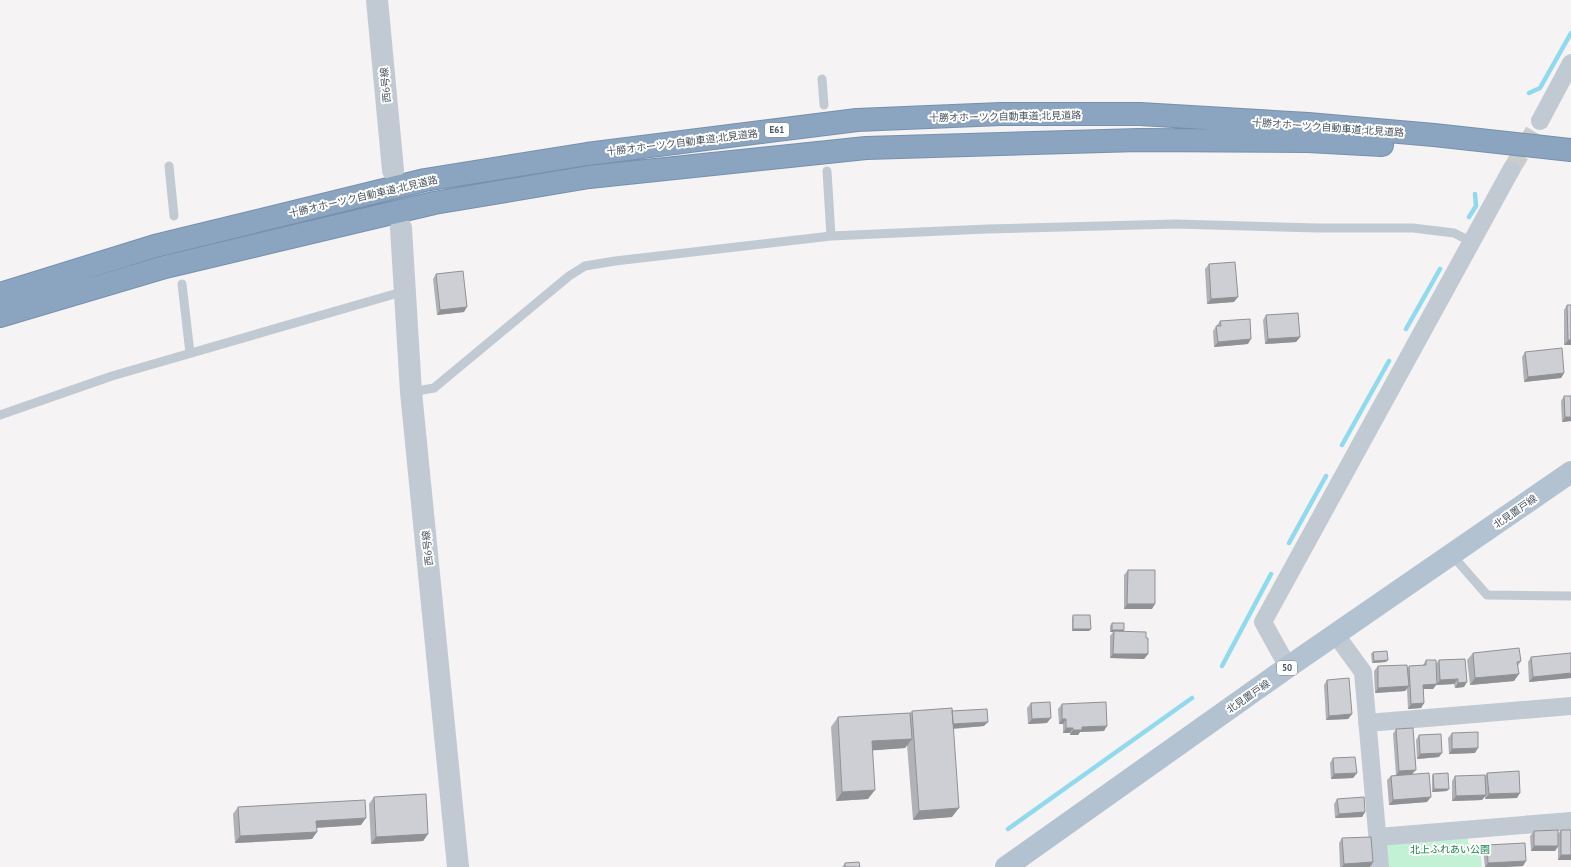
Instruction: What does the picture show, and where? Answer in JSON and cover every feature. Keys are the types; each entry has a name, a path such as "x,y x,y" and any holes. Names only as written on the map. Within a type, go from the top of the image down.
{"highway":[{"name":"十勝オホーツク自動車道;北見道路","path":"0,294 155,246 425,180 587,154 857,120 1001,114 1140,114 1308,124 1434,135 1571,150"},
{"name":"十勝オホーツク自動車道;北見道路","path":"0,316 165,267 419,207 597,176 866,148 1124,140 1308,141 1440,147 1571,150"}],"main road":[{"name":"北見置戸線","path":"1006,867 1288,667 1571,472"}],"street":[{"name":"西6号線","path":"377,0 394,170"},
{"path":"1540,121 1571,63"},
{"path":"1288,667 1263,622 1511,170"},
{"name":"西6号線","path":"400,228 411,392 458,867"},
{"path":"1336,635 1363,672 1380,867"},
{"path":"1368,723 1571,706"},
{"path":"1378,837 1571,821"}],"lane":[{"path":"822,79 824,105"},
{"path":"169,166 174,216"},
{"path":"827,171 831,236"},
{"path":"411,392 434,388 569,276 585,266 831,236 987,229 1176,224 1318,228 1413,228 1454,233 1472,242"},
{"path":"182,284 190,353"},
{"path":"0,415 112,376 404,291"},
{"path":"1452,555 1487,596 1571,596"}],"green space":[{"name":"北上ふれあい公園","path":"1467,829 1469,849 1480,849 1482,867 1380,867 1378,837"}],"building":[{"path":"1235,262 1238,297 1211,299 1209,264"},
{"path":"463,271 467,307 440,310 436,274"},
{"path":"1567,305 1571,305 1571,340 1568,340"},
{"path":"1298,313 1300,337 1268,339 1266,315"},
{"path":"1250,319 1251,339 1218,342 1216,326 1221,326 1220,321"},
{"path":"1562,348 1564,373 1528,377 1525,352"},
{"path":"1564,396 1571,396 1571,417 1565,417"},
{"path":"1128,570 1155,570 1155,604 1127,604"},
{"path":"1073,615 1090,615 1091,629 1073,629"},
{"path":"1112,623 1124,623 1124,630 1112,630"},
{"path":"1114,631 1146,632 1146,638 1148,638 1148,654 1113,654"},
{"path":"1519,648 1521,661 1517,662 1519,674 1475,678 1473,653"},
{"path":"1387,651 1388,660 1374,661 1373,652"},
{"path":"1571,653 1571,673 1533,677 1531,657"},
{"path":"1465,659 1467,682 1458,683 1458,679 1440,680 1439,660"},
{"path":"1426,660 1436,660 1437,684 1423,685 1424,703 1411,704 1409,666 1426,665"},
{"path":"1407,665 1409,686 1378,688 1378,666"},
{"path":"1349,678 1352,714 1329,716 1327,680"},
{"path":"1050,702 1051,718 1032,719 1031,703"},
{"path":"1106,702 1107,726 1082,727 1082,730 1066,728 1066,719 1062,719 1062,704"},
{"path":"952,708 959,808 919,811 912,711"},
{"path":"987,709 988,722 953,724 952,711"},
{"path":"910,713 912,739 872,741 875,790 842,792 838,717"},
{"path":"1413,728 1416,770 1399,771 1396,729"},
{"path":"1478,732 1478,748 1452,749 1452,733"},
{"path":"1441,734 1442,753 1420,754 1419,735"},
{"path":"1355,757 1357,773 1334,774 1333,758"},
{"path":"1519,771 1520,793 1489,794 1487,773"},
{"path":"1429,773 1431,797 1393,800 1391,776"},
{"path":"1448,773 1449,789 1434,789 1433,774"},
{"path":"1485,775 1486,795 1456,796 1455,776"},
{"path":"426,794 428,834 376,837 374,797"},
{"path":"1364,797 1365,812 1339,814 1337,799"},
{"path":"365,800 366,818 316,821 317,832 240,836 238,807"},
{"path":"1558,830 1558,846 1534,846 1534,831"},
{"path":"1561,830 1571,830 1571,855 1561,855"},
{"path":"1371,837 1373,862 1344,864 1342,838"},
{"path":"1525,843 1526,861 1488,863 1487,845"},
{"path":"859,862 860,867 845,867 845,863"}],"waterway":[{"path":"1529,93 1540,88 1571,33"},
{"path":"1469,217 1476,206 1475,194"},
{"path":"1406,329 1440,269"},
{"path":"1342,445 1389,361"},
{"path":"1289,543 1326,476"},
{"path":"1222,666 1271,574"},
{"path":"1008,829 1192,698"}],"tunnel":[{"path":"1511,170 1540,121"}]}
